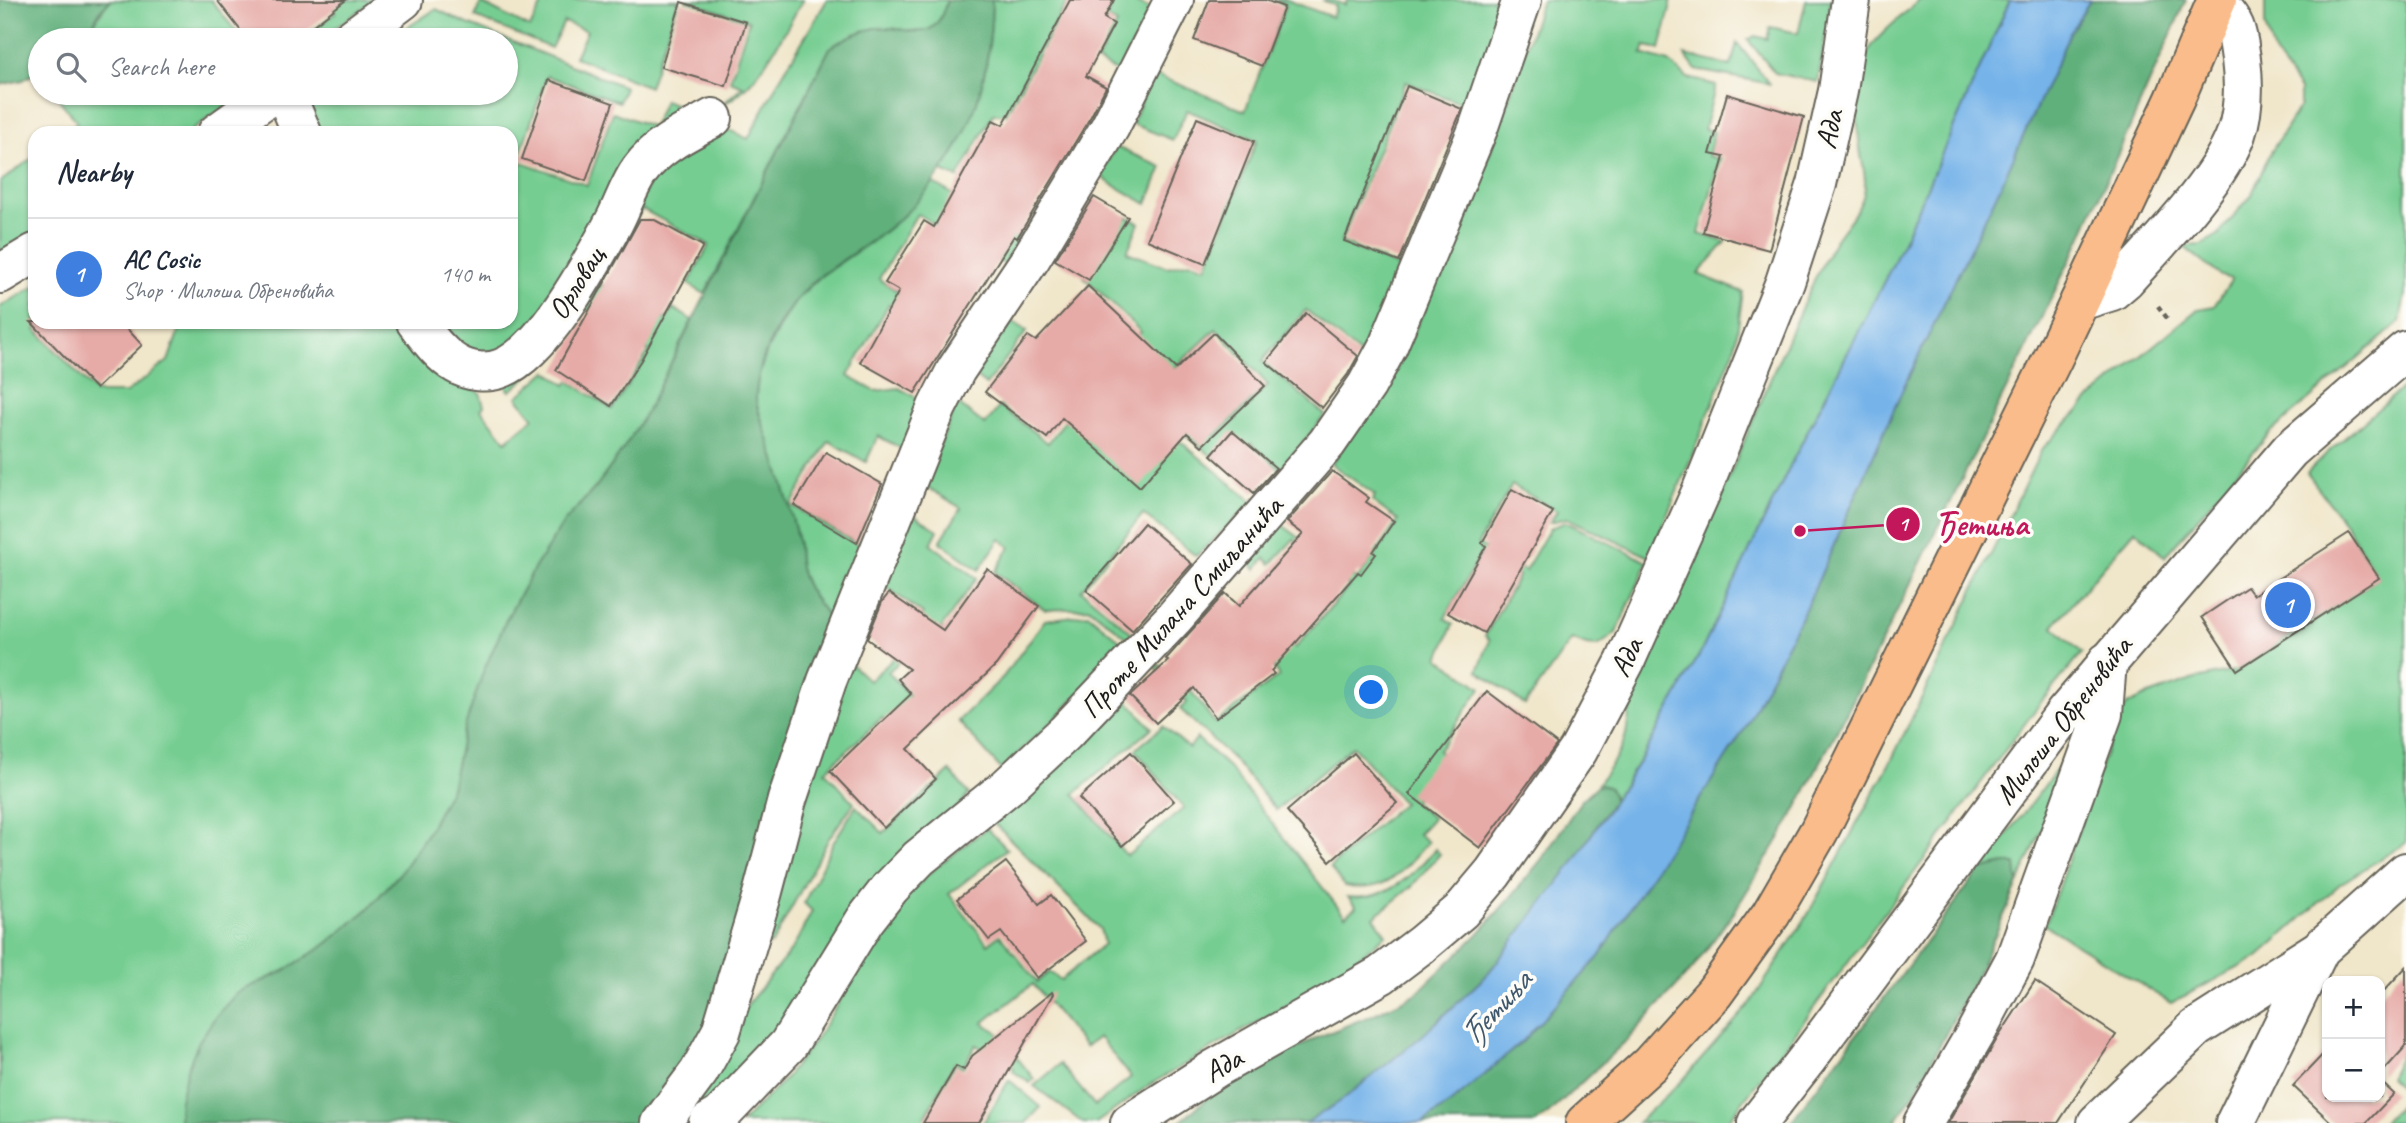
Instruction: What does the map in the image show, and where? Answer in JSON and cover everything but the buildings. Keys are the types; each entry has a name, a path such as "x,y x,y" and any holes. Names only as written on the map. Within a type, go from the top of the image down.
{"main road":[{"path":"1585,1123 1650,1064 1714,993 1770,914 1819,831 2080,301 2175,99 2216,1"}],"street":[{"path":"366,28 403,0"},
{"path":"661,1123 699,1072 721,1032 787,800 827,681 937,407 956,370 1031,258 1110,127 1174,0"},
{"name":"Проте Милана Смиљанића","path":"708,1123 720,1116 788,1045 864,920 890,888 919,858 1007,786 1065,733 1192,598 1327,443 1367,385 1388,346 1478,129 1522,0"},
{"name":"Ада","path":"1130,1123 1216,1068 1381,975 1422,944 1461,911 1493,873 1578,751 1625,662 1700,492 1785,282 1817,184 1838,91 1851,0"},
{"path":"2080,301 2112,291 2125,280 2196,199 2223,161 2236,134 2242,108 2243,75 2237,35 2233,20 2216,1"},
{"path":"227,126 256,105"},
{"path":"290,105 299,126"},
{"name":"Орловац","path":"422,329 456,364 480,372 502,368 525,352 544,333 570,296 613,223 640,170 660,149 713,118"},
{"path":"0,274 28,257"},
{"name":"Милоша Обреновића","path":"1757,1123 2065,713 2107,662 2290,450 2406,350"},
{"path":"1923,1123 2015,959 2103,714 2107,662"},
{"path":"2097,1123 2196,1028 2320,949 2406,872"},
{"path":"2235,1123 2320,949"}],"path":[{"path":"2158,307 2170,322"}],"green space":[{"path":"0,0 111,0 101,9 91,28 28,28 28,77 0,85"},
{"path":"111,0 211,0 233,28 91,28"},
{"path":"327,0 374,0 335,28 316,28 336,12"},
{"path":"544,0 679,0 649,87 575,57 587,31 564,22 551,48 518,35 518,28 502,28 475,17 481,3 530,28"},
{"path":"685,0 803,0 758,73 747,86 721,105 743,86 730,81 749,21"},
{"path":"827,0 947,0 942,16 927,30 919,32 876,28 852,35 830,48 705,294 688,284 709,245 642,209 624,241 656,166 725,128 748,139"},
{"path":"947,0 992,0 987,61 981,88 961,139 947,164 908,211 878,236 823,274 798,298 777,329 762,362 756,396 757,408 789,507 802,575 832,625 710,1023 647,1123 179,1123 180,1100 187,1069 199,1041 216,1016 237,993 284,971 328,943 368,909 401,872 428,832 451,788 464,729 483,672 507,618 564,522 596,487 647,411 830,48 852,35 876,28 919,32 927,30 942,16"},
{"path":"992,0 1068,0 1006,114 993,114 958,178 942,171 965,131 981,90 989,46"},
{"path":"1107,0 1130,0 1151,9 1119,73 1097,61 1117,24 1106,17 1111,8 1105,4"},
{"path":"1273,0 1287,0 1332,17 1336,6 1322,0 1332,0 1345,5 1347,0 1504,0 1468,106 1406,82 1341,242 1402,268 1362,356 1306,310 1262,361 1325,415 1281,470 1251,443 1227,468 1173,426 1188,409 1215,436 1268,385 1216,329 1166,376 1162,426 1253,502 1196,556 1143,514 1081,590 1131,632 1130,640 1090,608 1045,610 995,572 1010,547 1000,539 979,570 940,542 961,508 927,487 925,481 957,403 985,425 1000,406 1048,443 1096,379 1141,332 1084,277 1127,217 1139,223 1127,252 1167,267 1191,262 1206,267 1257,140 1187,110 1173,140 1132,124 1153,74 1245,111 1286,5"},
{"path":"1542,0 1672,0 1660,49 1645,46 1642,54 1669,62 1688,78 1716,85 1704,129 1714,132 1708,156 1720,159 1699,234 1726,242 1698,274 1743,292 1735,347 1649,557 1567,518 1550,522 1557,511 1512,485 1478,544 1525,571 1550,528 1566,522 1648,562 1616,633 1598,646 1586,645 1572,639 1525,705 1478,671 1490,640 1485,636 1519,575 1481,554 1445,618 1453,624 1439,658 1481,688 1438,751 1445,757 1413,802 1433,818 1418,834 1428,842 1401,871 1383,884 1359,888 1344,886 1330,867 1403,803 1353,746 1276,810 1234,760 1180,709 1187,702 1155,668 1159,664 1184,691 1189,688 1215,723 1279,676 1255,643 1271,629 1295,648 1349,586 1294,539 1271,564 1265,558 1256,569 1249,563 1281,524 1357,580 1398,521 1372,501 1375,495 1331,464 1395,373 1430,297 1493,145"},
{"path":"1806,0 1831,0 1818,82 1775,73 1748,40 1755,36 1767,39 1770,27 1798,33"},
{"path":"1919,0 2010,0 1894,262 1792,462 1702,650 1645,752 1613,801 1609,788 1596,787 1624,741 1634,690 1678,596 1808,294 1833,244 1862,200 1865,181 1857,109 1862,67 1878,38"},
{"path":"2090,0 2186,0 2080,240 1848,710 1788,824 1736,909 1693,968 1627,1040 1549,1113 1536,1123 1422,1123 1451,1103 1523,1041 1599,957 1745,728 1810,599 1906,382 2001,185 2070,33"},
{"path":"2265,0 2406,0 2406,288 2400,322 2270,433 2165,557 2135,530 2053,626 2082,653 2041,702 1726,1123 1637,1123 1682,1081 1750,1004 1807,916 1892,759 2042,449 2089,400 2153,346 2198,309 2214,306 2232,279 2221,276 2183,246 2201,245 2218,235 2251,196 2268,157 2300,106 2300,90 2274,53 2265,26"},
{"path":"436,9 478,28 407,28"},
{"path":"1737,43 1770,84 1696,70 1685,55 1731,66"},
{"path":"518,44 625,87 619,102 547,76 518,160 518,126 312,126 308,105 518,105"},
{"path":"664,100 695,112 517,347 473,356 435,329 518,329 518,165 522,162 587,185 613,112 653,127"},
{"path":"64,105 227,105 198,126 72,126 77,122"},
{"path":"1116,147 1162,167 1147,204 1107,181 1100,174"},
{"path":"28,161 28,239 0,255 0,182"},
{"path":"933,183 1022,233 1004,264 917,214 879,279 923,309 917,319 889,304 848,376 875,391 899,388 923,401 904,450 878,436 866,462 829,441 791,505 859,545 867,532 832,625 810,593 802,575 797,557 797,537 755,399 759,375 767,351 798,298 821,276 878,237 907,212"},
{"path":"601,284 666,320 673,308 692,320 647,411 596,487 564,522 507,618 464,729 451,788 428,832 401,872 368,909 328,943 284,971 237,993 180,1100 179,1123 0,1123 0,307 28,290 28,329 37,329 96,393 126,393 168,361 179,329 409,329 444,369 480,393 484,406 481,409 506,441 534,418 517,397 547,371 566,385 569,381 612,409 649,351 578,306"},
{"path":"577,308 546,361 510,391 502,382"},
{"path":"1012,321 1027,331 986,385 972,374"},
{"path":"2406,385 2406,843 2340,884 2257,958 2171,1003 2045,925 2118,718 2127,705 2143,697 2192,680 2237,670 2378,578 2346,525 2307,473"},
{"path":"911,513 938,530 931,544 977,578 941,628 989,663 936,628 888,672 925,712 899,736 882,718 825,771 854,803 829,838 773,942 764,948 801,807 850,663 869,681 891,661 923,614 882,584"},
{"path":"1088,614 1126,645 1053,721 1001,769 958,721 1003,677 1045,620"},
{"path":"1126,699 1152,728 1074,794 1127,856 1184,808 1135,750 1163,726 1189,748 1197,738 1229,768 1345,916 1356,907 1348,897 1374,895 1397,885 1417,869 1435,849 1440,854 1411,887 1374,917 1386,935 1336,975 1151,1084 1096,1123 1083,1123 1034,1086 1060,1064 1095,1106 1131,1077 1099,1037 1085,1047 1033,984 983,1023 996,1031 1034,1079 1030,1083 1013,1071 1014,1068 976,1045 963,1067 955,1063 925,1117 935,1123 741,1123 782,1082 818,1036 894,912 928,874 987,828 1007,849 949,894 988,944 1000,935 1037,982 1049,972 1061,980 1104,944 1100,929 994,823 1040,783"},
{"path":"2071,751 2052,807 2018,884 2016,868 2005,864 1980,870"},
{"path":"950,771 969,794 780,1029 716,1095 686,1114 747,1005 793,948 812,911 804,903 834,841 856,806 883,833"},
{"path":"1601,785 1610,788 1613,801 1571,866 1486,976 1422,1036 1341,1101 1306,1123 1179,1123 1214,1092 1263,1065 1316,1038 1416,994 1477,935 1510,898 1541,860 1581,801"},
{"path":"2016,864 2018,884 1978,973 1914,1094 1894,1123 1790,1123 1980,870"},
{"path":"2402,1051 2406,1055 2406,1094 2389,1078"},
{"path":"1009,1080 1041,1107 1026,1123 983,1123"},
{"path":"2406,1098 2406,1123 2382,1123"}],"water":[{"name":"Ђетиња","path":"2010,0 2090,0 2070,33 2001,185 1906,382 1810,599 1745,728 1599,957 1523,1041 1451,1103 1422,1123 1306,1123 1341,1101 1422,1036 1486,976 1571,866 1645,753 1702,650 1792,462 1894,262"}],"place":[{"name":"Ђетиња","path":"1800,531"},
{"name":"AC Cosic","path":"2288,605"}]}
